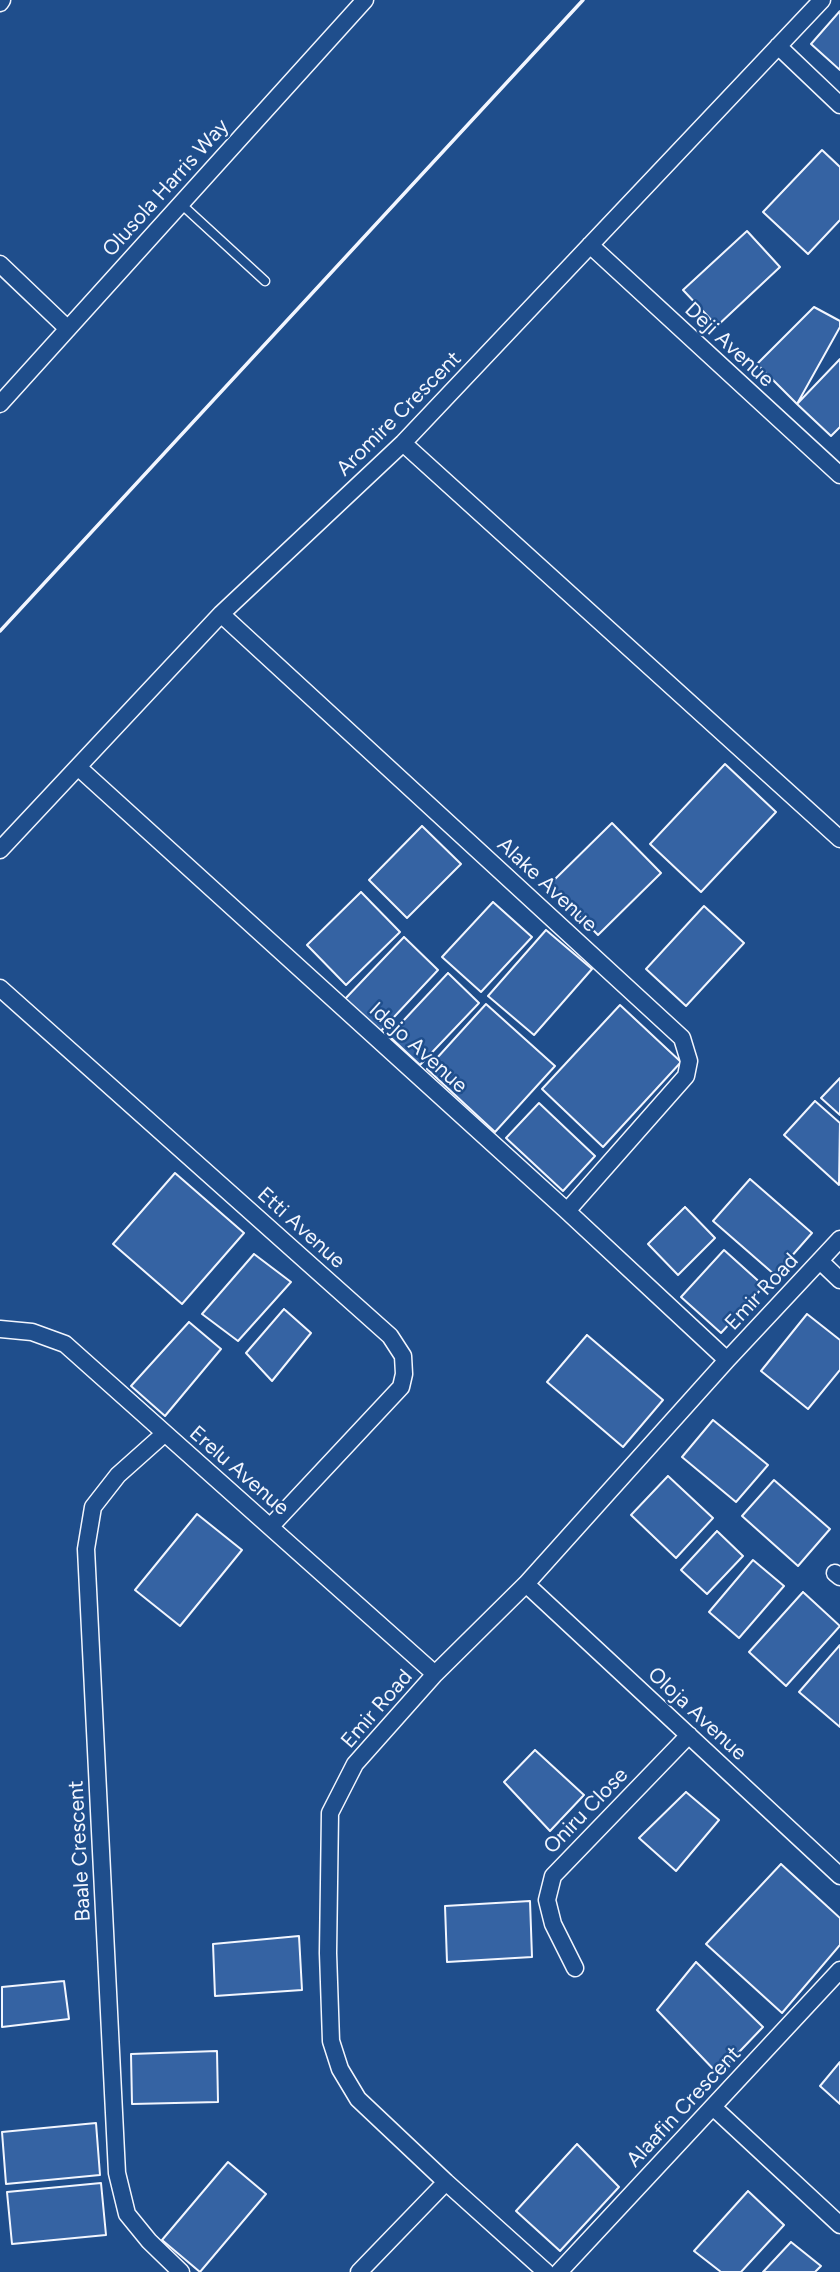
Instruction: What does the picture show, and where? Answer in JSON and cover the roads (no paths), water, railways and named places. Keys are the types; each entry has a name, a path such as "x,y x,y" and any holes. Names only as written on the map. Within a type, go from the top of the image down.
{"street":[{"name":"Olusola Harris Way","path":"0,404 365,0"},
{"name":"Aromire Crescent","path":"0,850 221,614 403,443 822,0"},
{"path":"778,46 840,105"},
{"name":"Deji Avenue","path":"590,245 840,475"},
{"path":"0,264 67,328"},
{"path":"403,443 840,839"},
{"name":"Alake Avenue","path":"221,614 682,1038 689,1061 687,1076 567,1211"},
{"name":"Idejo Avenue","path":"79,768 727,1360"},
{"name":"Etti Avenue","path":"0,988 390,1336 403,1356 404,1374 401,1387 271,1527"},
{"name":"Emir Road","path":"546,2272 358,2099 340,2069 331,2041 328,1953 330,1812 355,1763 435,1674 526,1584 727,1360 840,1239"},
{"path":"820,1261 840,1280"},
{"name":"Erelu Avenue","path":"0,1329 32,1332 65,1345 435,1674"},
{"name":"Baale Crescent","path":"164,1434 118,1475 93,1507 86,1549 117,2173 127,2214 149,2241 181,2272"},
{"name":"Oloja Avenue","path":"526,1584 840,1876"},
{"name":"Oniru Close","path":"575,1968 553,1924 547,1899 553,1876 689,1735"},
{"name":"Alaafin Crescent","path":"559,2272 840,1970"},
{"path":"713,2107 840,2225"},
{"path":"359,2272 446,2182"}],"lane":[{"path":"180,203 265,281"}]}
